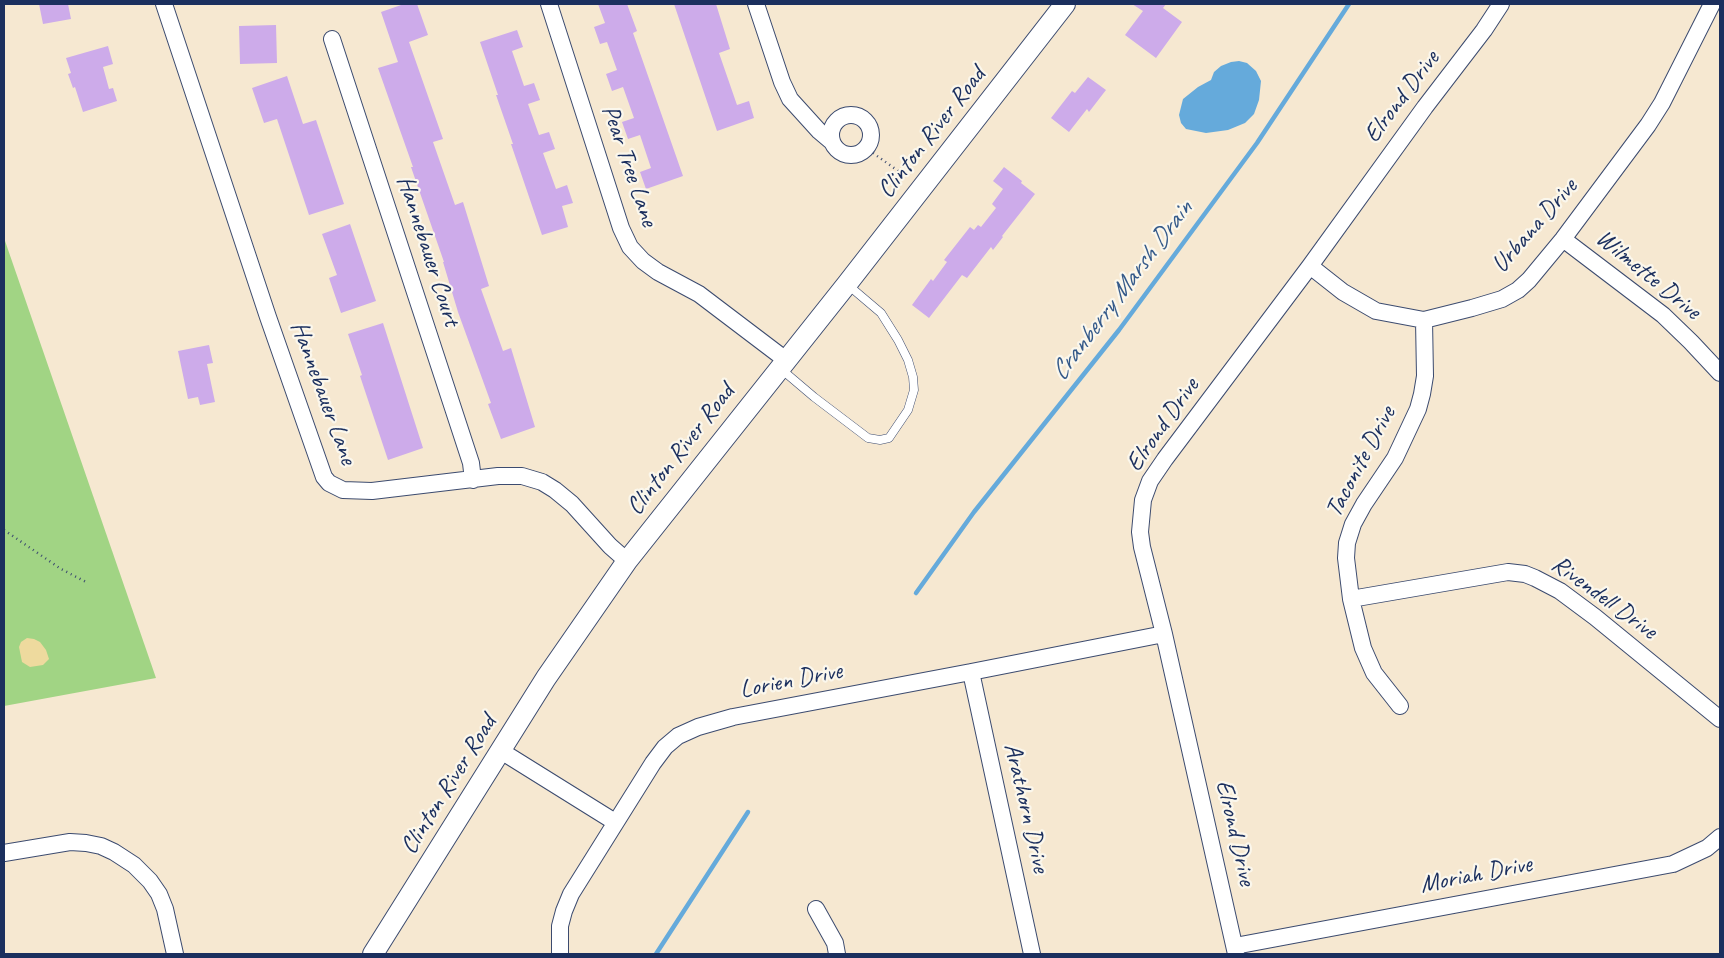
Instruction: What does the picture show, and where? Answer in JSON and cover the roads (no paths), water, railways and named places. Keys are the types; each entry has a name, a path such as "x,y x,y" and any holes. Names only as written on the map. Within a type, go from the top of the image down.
{"street":[{"name":"Hannebauer Lane","path":"164,4 268,317 324,477 329,483 343,490 356,491 404,488 498,476 522,476 542,482 572,504 610,546 627,561"},
{"name":"Pear Tree Lane","path":"549,4 621,228 630,247 643,261 658,272 699,294 783,364"},
{"path":"756,4 782,82 790,99 807,118 841,152 848,155 861,153 870,142 870,129 863,119 851,115 828,121 807,118"},
{"name":"Clinton River Road","path":"373,954 572,639 627,561 847,284 1065,4"},
{"name":"Elrond Drive","path":"1235,950 1140,532 1143,500 1150,481 1310,266 1425,107 1484,30 1500,4"},
{"name":"Urbana Drive","path":"1310,266 1343,292 1376,311 1424,320 1502,299 1518,290 1529,280 1563,238 1662,103 1712,4"},
{"name":"Hannebauer Court","path":"332,39 471,463 473,480"},
{"path":"832,142 832,130 839,119"},
{"name":"Wilmette Drive","path":"1563,238 1662,315 1720,373"},
{"name":"Taconite Drive","path":"1400,706 1367,661 1351,599 1346,543 1353,524 1364,504 1395,458 1418,409 1425,376 1424,320"},
{"name":"Rivendell Drive","path":"1351,599 1508,572 1524,574 1560,591 1595,617 1720,719"},
{"name":"Lorien Drive","path":"560,954 560,926 571,894 653,763 665,747 678,736 698,727 733,717 1164,634"},
{"name":"Arathorn Drive","path":"970,672 1032,954"},
{"path":"501,751 616,822"},
{"name":"Moriah Drive","path":"1235,950 1673,864 1707,848 1720,836"},
{"path":"4,853 70,842 86,843 114,852 134,865 150,881 159,894 165,908 175,954"},
{"path":"816,909 835,943 837,954"}],"lane":[{"path":"783,364 814,397 868,438 880,440 889,438 908,410 914,390 913,377 908,360 881,313 847,284"}],"water":[{"path":"1239,61 1247,63 1256,71 1261,81 1259,100 1254,114 1245,123 1228,130 1206,133 1186,129 1181,123 1179,115 1183,99 1198,87 1211,80 1214,72 1221,66"}],"waterway":[{"name":"Cranberry Marsh Drain","path":"916,593 974,512 1119,330 1257,143 1349,4"},
{"name":"Cranberry Marsh Drain","path":"656,954 748,812"}]}
